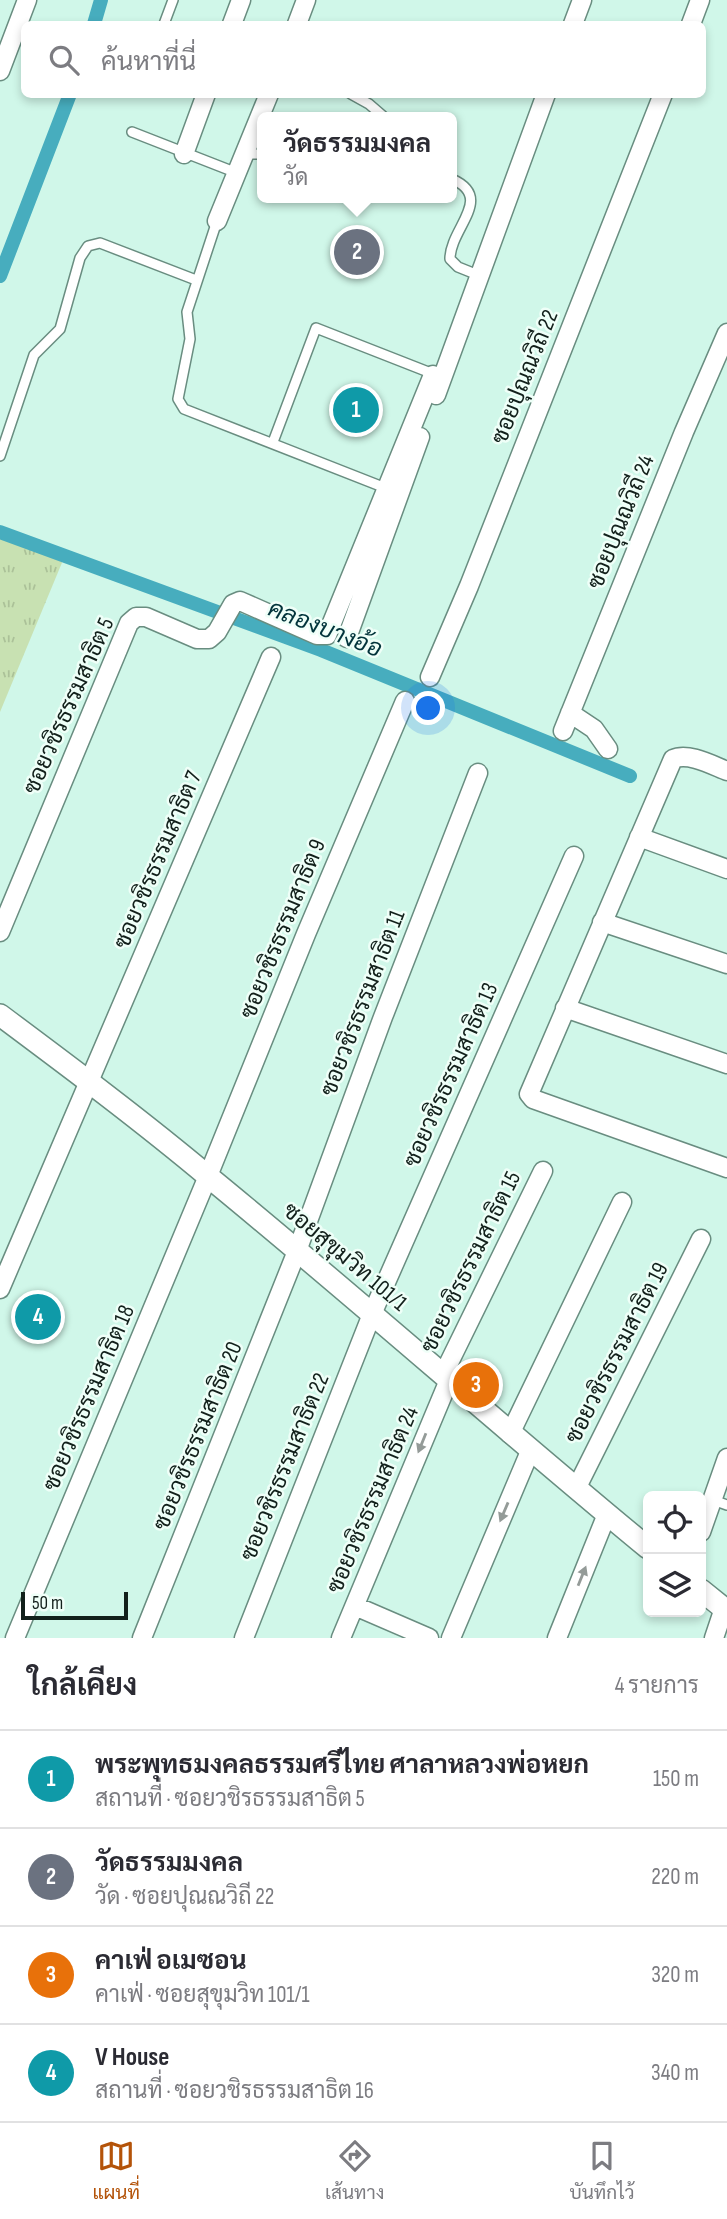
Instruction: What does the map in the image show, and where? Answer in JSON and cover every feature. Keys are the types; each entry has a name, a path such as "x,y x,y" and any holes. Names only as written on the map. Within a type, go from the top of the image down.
{"street":[{"path":"0,71 27,0"},
{"path":"233,21 241,0"},
{"path":"298,21 306,0"},
{"path":"574,21 582,0"},
{"path":"692,21 701,0"},
{"path":"184,154 205,98"},
{"path":"347,638 438,374 544,98"},
{"name":"ซอยปุณณวิถี 22","path":"430,677 474,573 661,98"},
{"path":"217,221 257,123"},
{"name":"ซอยปุณณวิถี 24","path":"563,731 727,333"},
{"name":"ซอยวชิรธรรมสาธิต 5","path":"0,932 129,623 136,617 146,617 197,639 209,639 217,632 233,604 240,601 317,635 327,635 376,512 438,374"},
{"name":"ซอยวชิรธรรมสาธิต 7","path":"0,1289 271,657"},
{"name":"ซอยวชิรธรรมสาธิต 9","path":"208,1177 306,934 405,701"},
{"path":"570,713 594,729 608,750"},
{"path":"727,771 688,757 678,756 673,759 565,1008 530,1096 727,1168"},
{"name":"ซอยวชิรธรรมสาธิต 11","path":"297,1251 383,1017 478,772"},
{"path":"639,837 727,869"},
{"name":"ซอยวชิรธรรมสาธิต 13","path":"372,1314 574,856"},
{"path":"602,922 727,964"},
{"path":"565,1008 727,1064"},
{"name":"ซอยสุขุมวิท 101/1","path":"0,1015 208,1177 643,1544"},
{"name":"ซอยวชิรธรรมสาธิต 15","path":"446,1378 542,1171"},
{"name":"ซอยวชิรธรรมสาธิต 18","path":"15,1638 208,1177"},
{"path":"510,1434 622,1202"},
{"name":"ซอยวชิรธรรมสาธิต 19","path":"576,1489 701,1238"},
{"name":"ซอยวชิรธรรมสาธิต 20","path":"142,1638 297,1251"},
{"name":"ซอยวชิรธรรมสาธิต 22","path":"244,1638 372,1314"},
{"name":"ซอยวชิรธรรมสาธิต 24","path":"341,1638 446,1378"},
{"path":"451,1638 531,1449"},
{"path":"706,1524 720,1503 727,1458"},
{"path":"557,1638 607,1514"},
{"path":"706,1595 725,1610 714,1638"},
{"path":"355,1606 429,1638"}],"lane":[{"path":"164,21 173,0"},
{"path":"358,98 378,112"},
{"path":"132,132 237,173"},
{"path":"244,154 257,154"},
{"path":"457,181 471,194 472,202 451,247 450,260 458,267 478,275"},
{"path":"217,221 187,312 190,339 178,400 184,409 388,489"},
{"path":"0,456 34,355 60,329 80,258 88,246 100,243 196,280"},
{"path":"273,442 316,328 438,374"}],"green space":[{"path":"0,527 66,553 0,712"}],"waterway":[{"path":"95,21 101,0"},
{"path":"0,276 68,98"},
{"name":"คลองบางอ้อ","path":"0,532 321,650 630,776"}],"place":[{"name":"วัดธรรมมงคล","path":"357,252"},
{"name":"พระพุทธมงคลธรรมศรีไทย ศาลาหลวงพ่อหยก","path":"356,410"},
{"name":"V House","path":"38,1317"},
{"name":"คาเฟ่ อเมซอน","path":"476,1385"}]}
